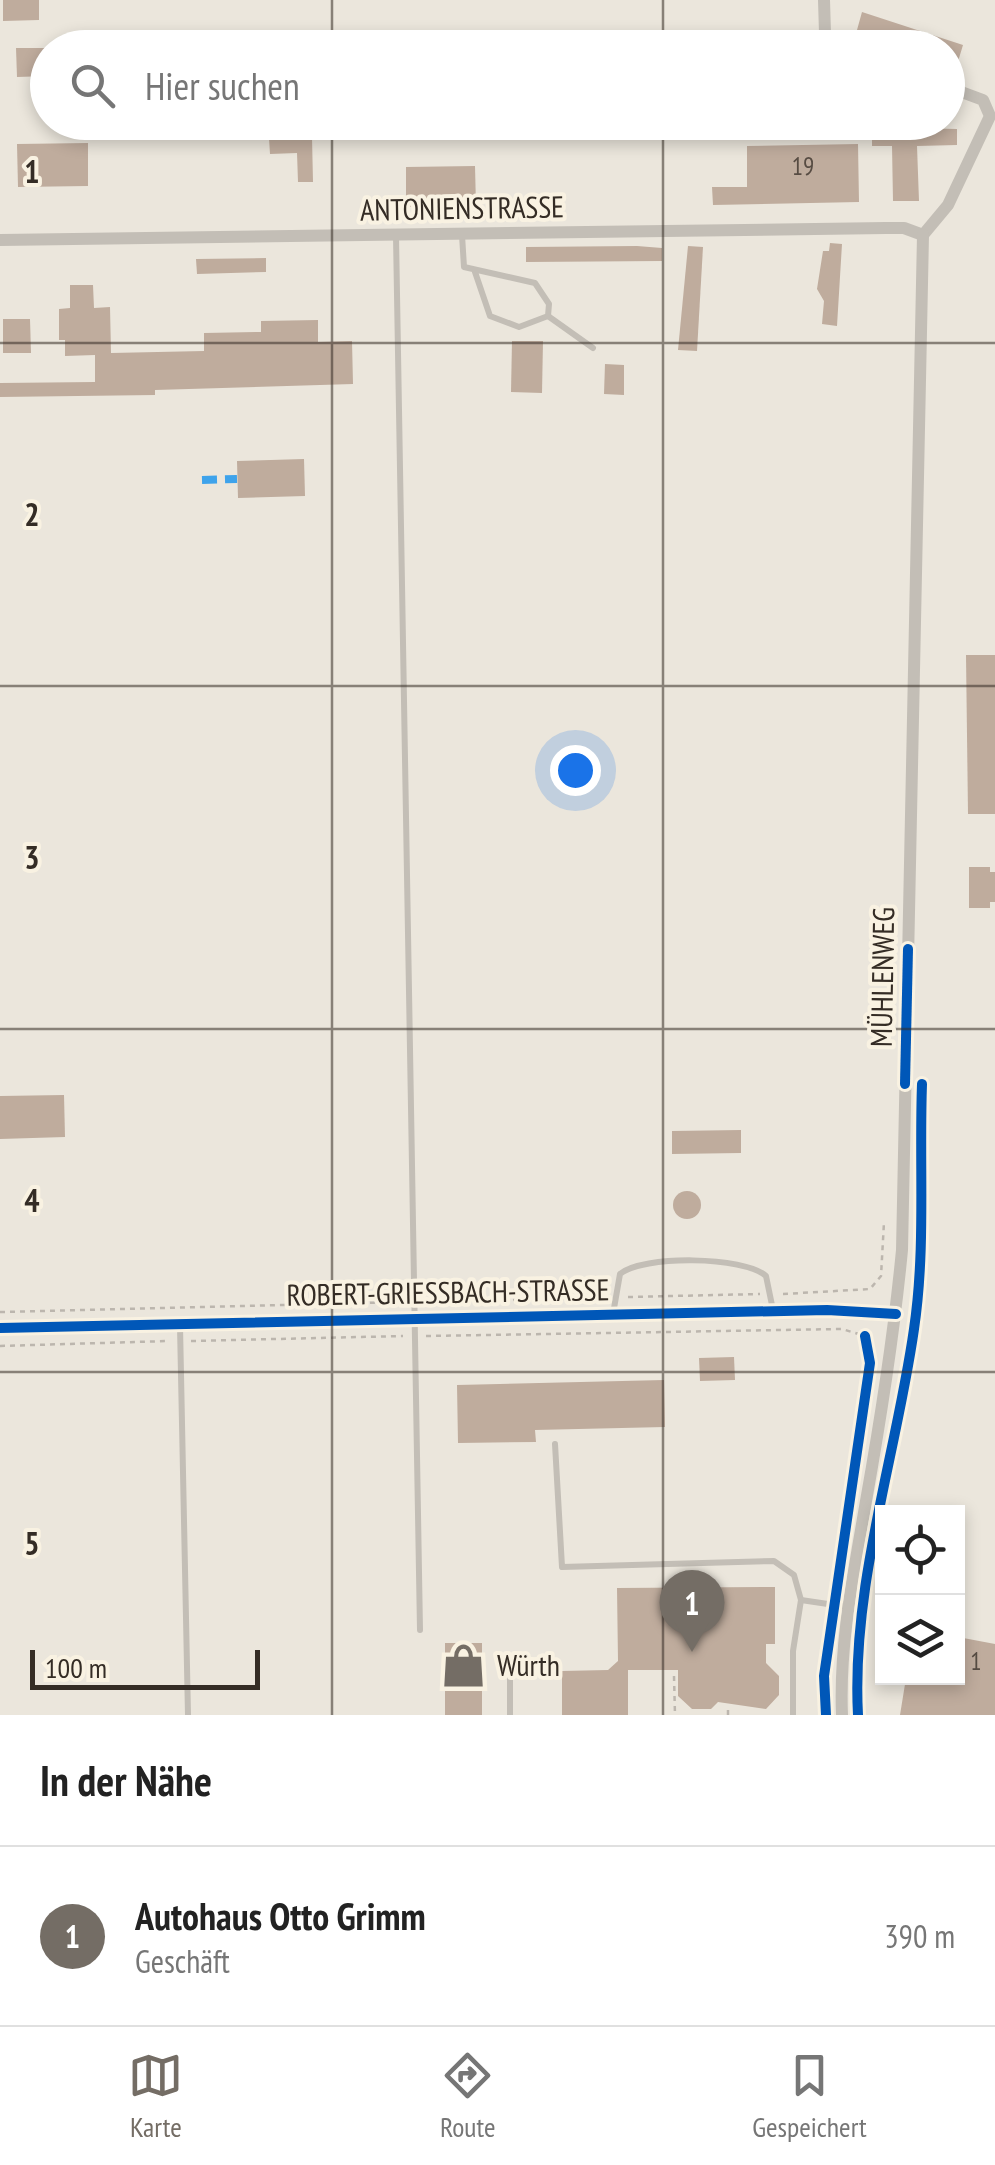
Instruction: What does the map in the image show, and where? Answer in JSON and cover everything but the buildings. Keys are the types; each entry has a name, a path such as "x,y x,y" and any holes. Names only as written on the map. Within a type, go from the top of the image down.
{"street":[{"path":"824,0 825,30"},
{"path":"923,236 948,205 990,116 983,100 965,93"},
{"name":"ANTONIENSTRASSE","path":"0,240 886,228 904,228 923,236"},
{"name":"MÜHLENWEG","path":"842,1715 840,1677 896,1314 902,1236 923,236"},
{"name":"ROBERT-GRIESSBACH-STRASSE","path":"0,1328 773,1311 896,1314"}],"lane":[{"path":"462,234 464,267 535,283 550,304 548,316"},
{"path":"396,235 420,1630"},
{"path":"475,272 490,316 519,327 548,316"},
{"path":"548,316 593,348"},
{"path":"613,1314 620,1274 638,1263 739,1262 766,1276 773,1311"},
{"path":"180,1324 188,1715"},
{"path":"555,1444 562,1568 774,1561 794,1576 801,1600 792,1651 793,1715"},
{"path":"801,1600 849,1607"},
{"path":"510,1664 510,1715"}],"path":[{"path":"0,1312 870,1289 881,1276 884,1222"},
{"path":"0,1346 842,1329 866,1336"},
{"path":"674,1676 675,1715"}],"marked path":[{"path":"202,480 237,479"}],"cycle path":[{"path":"905,1084 908,949"},
{"path":"858,1715 861,1618 918,1299 922,1084"},
{"path":"0,1328 827,1310 896,1314"},
{"path":"826,1715 824,1676 870,1363 865,1336"}],"place":[{"name":"Autohaus Otto Grimm","path":"692,1652"},
{"name":"Würth","path":"464,1666"}]}
